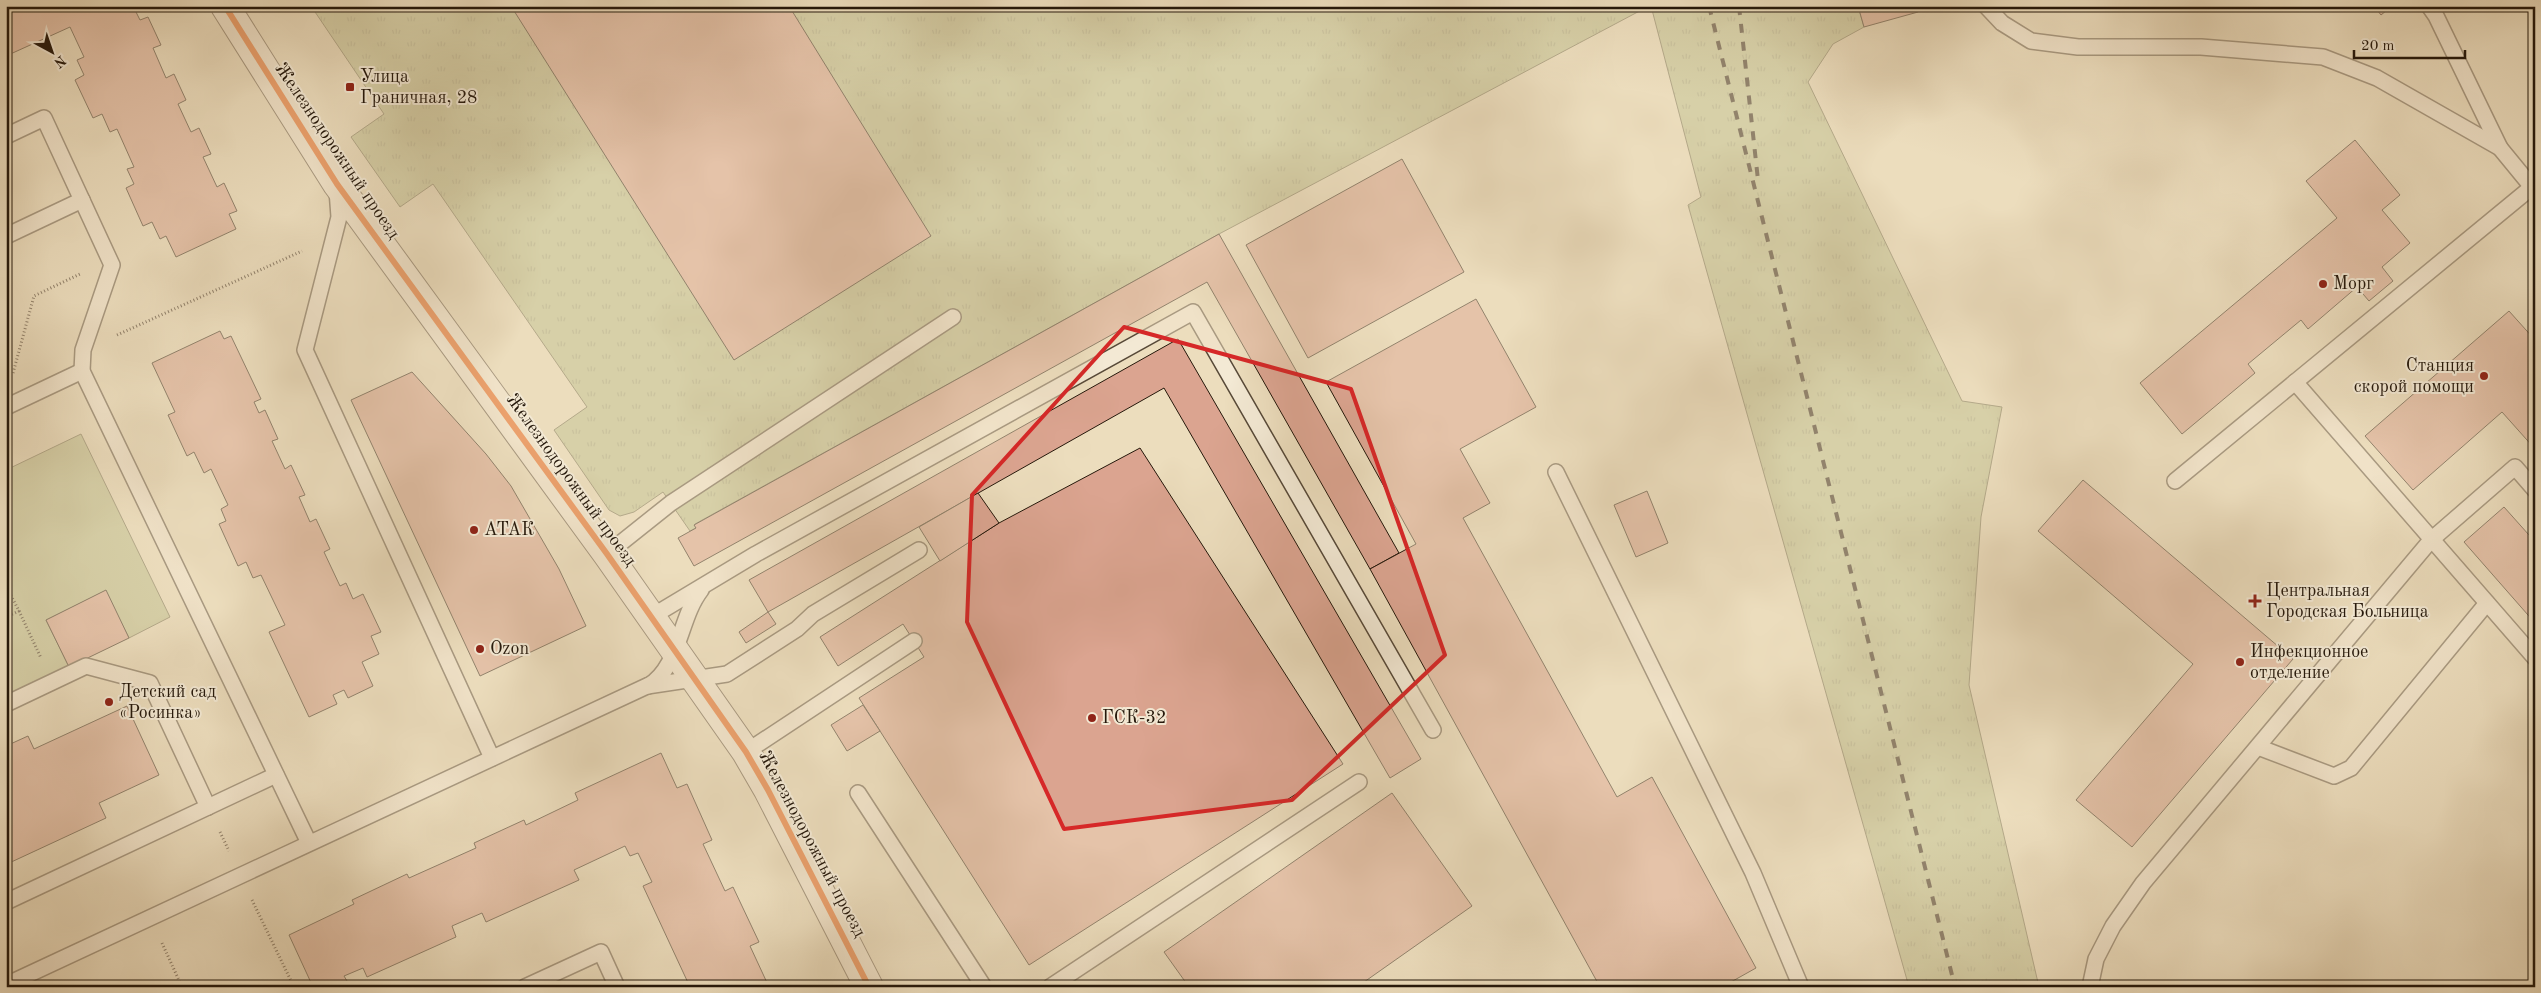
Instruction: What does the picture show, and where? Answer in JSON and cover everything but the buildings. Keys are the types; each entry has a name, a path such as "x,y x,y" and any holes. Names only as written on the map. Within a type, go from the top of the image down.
{"street":[{"name":"Железнодорожный проезд","path":"224,6 337,184 607,554 746,752 768,790 869,987"}],"lane":[{"path":"1986,6 2002,23 2031,42 2078,47 2201,46 2323,57 2377,78 2500,148"},
{"path":"2175,481 2533,187 2500,148 2436,16 2428,6"},
{"path":"6,136 44,118 110,259 112,265 83,350 82,371 309,843"},
{"path":"337,184 339,217 305,350 492,758"},
{"path":"6,236 82,200"},
{"path":"652,617 710,582 1193,312 1433,730"},
{"path":"607,554 671,503 953,317"},
{"path":"6,407 82,371"},
{"path":"2295,382 2535,658"},
{"path":"2090,987 2096,959 2113,926 2133,898 2431,540 2515,467 2535,490"},
{"path":"1556,472 1754,873 1801,987"},
{"path":"647,686 727,674 797,629 813,614 919,550"},
{"path":"6,985 647,686 664,674 694,599 710,582"},
{"path":"2258,747 2334,776 2351,768 2487,604"},
{"path":"746,752 914,641"},
{"path":"6,704 86,666 150,683 208,807"},
{"path":"6,902 276,775"},
{"path":"1050,987 1359,782"},
{"path":"858,793 984,987"},
{"path":"525,987 601,952 617,987"}],"path":[{"path":"83,350 334,236"},
{"path":"11,378 34,296 110,259"},
{"path":"6,586 52,682"},
{"path":"6,617 19,611"},
{"path":"208,807 294,987"},
{"path":"150,918 182,987"}],"highlighted area":[{"path":"1124,327 1351,389 1445,655 1292,800 1064,829 967,622 972,495"}],"green space":[{"path":"311,6 1649,6 1219,234 695,524 696,528 690,531 663,492 634,512 620,516 609,510 554,430 587,407 433,184 400,207 351,137 384,114"},
{"path":"1651,6 1858,6 1864,27 1833,44 1808,82 1962,401 2002,407 1981,517 1969,685 2039,987 1909,987 1688,205 1701,197"},
{"path":"81,434 170,617 129,638 105,591 46,620 69,667 6,697 6,470"}],"railway":[{"path":"1709,6 1955,987"},
{"path":"1739,6 1758,180"}],"cycle path":[{"path":"225,6 337,184 607,554 746,752 768,790 869,987"}],"place":[{"name":"Улица Граничная, 28","path":"350,87"},
{"name":"Морг","path":"2323,284"},
{"name":"Станция скорой помощи","path":"2484,376"},
{"name":"АТАК","path":"474,530"},
{"name":"Центральная Городская Больница","path":"2255,601"},
{"name":"Ozon","path":"480,649"},
{"name":"Инфекционное отделение","path":"2240,662"},
{"name":"Детский сад «Росинка»","path":"109,702"},
{"name":"ГСК-32","path":"1092,718"}]}
